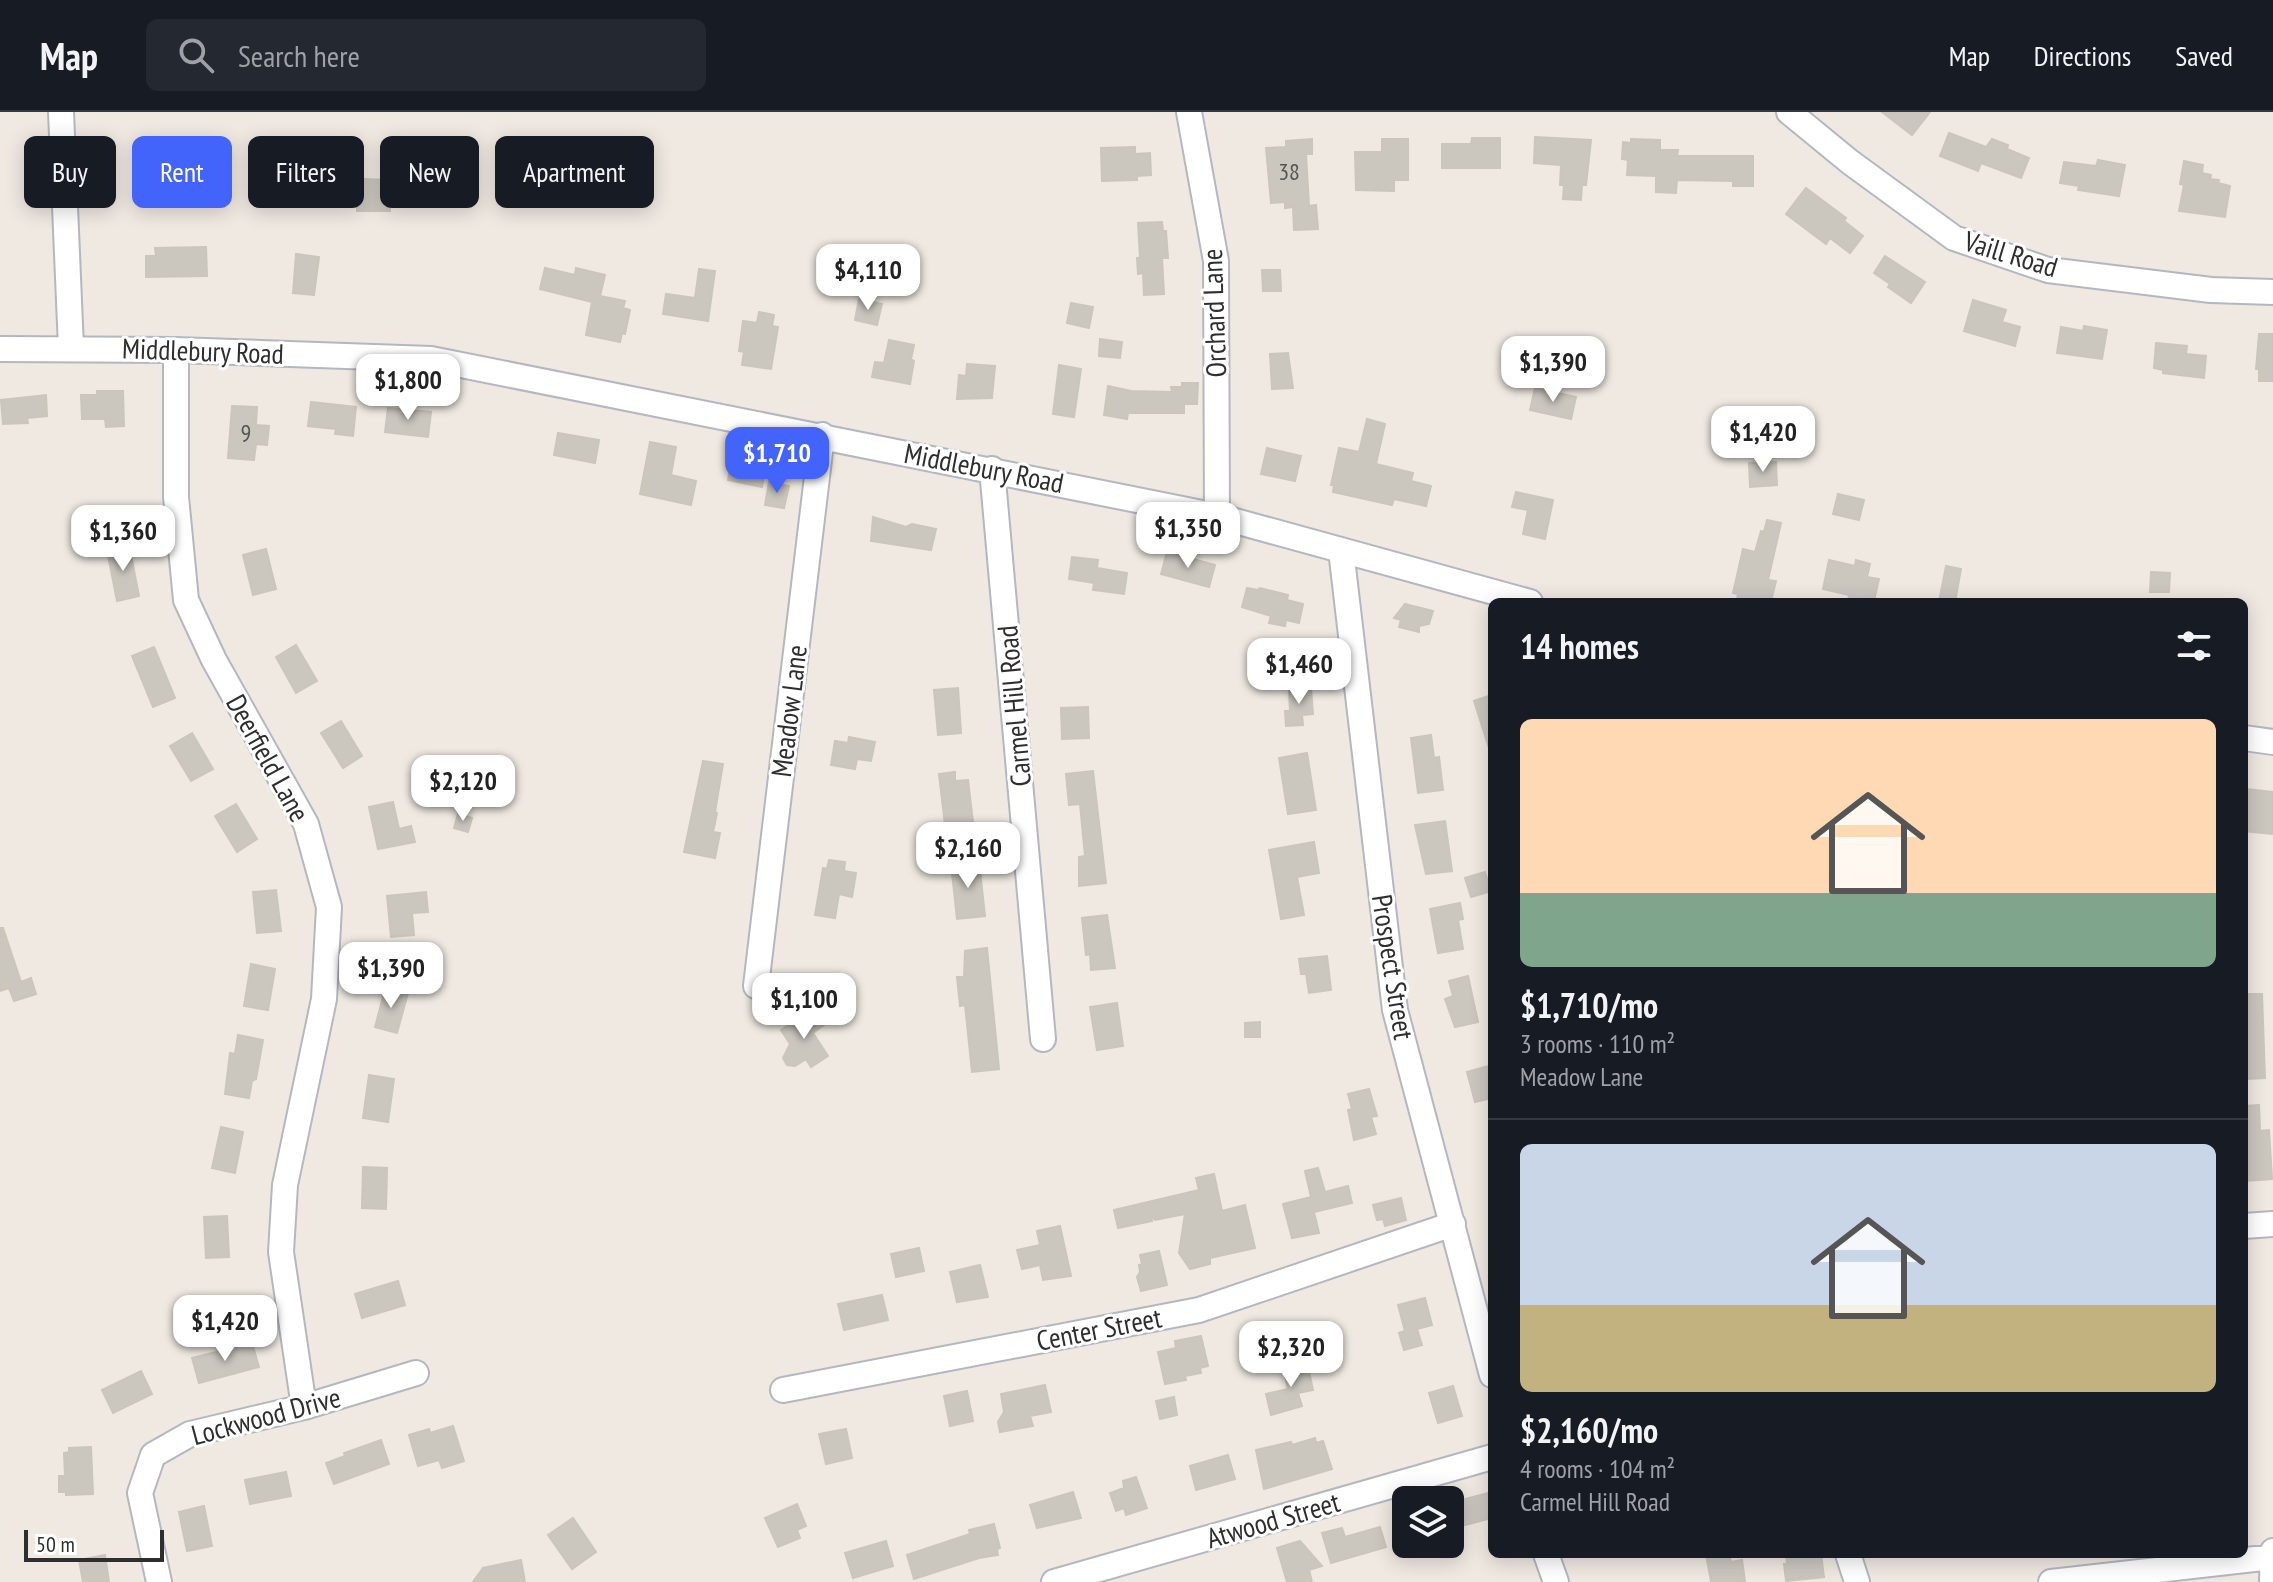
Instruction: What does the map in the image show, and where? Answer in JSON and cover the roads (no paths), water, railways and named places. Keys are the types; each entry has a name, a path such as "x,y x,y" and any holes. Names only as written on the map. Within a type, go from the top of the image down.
{"street":[{"path":"61,112 71,348"},
{"name":"Orchard Lane","path":"1189,112 1216,261 1217,516"},
{"name":"Vaill Road","path":"1789,112 1850,162 1954,238 2048,270 2211,290 2273,292"},
{"name":"Middlebury Road","path":"0,349 176,350 431,359 1217,516 1515,598"},
{"name":"Deerfield Lane","path":"176,350 176,497 186,600 214,660 306,824 329,907 324,999 285,1185 281,1252 304,1407"},
{"name":"Meadow Lane","path":"756,986 822,435"},
{"name":"Carmel Hill Road","path":"992,469 1043,1039"},
{"name":"Prospect Street","path":"1341,550 1395,1010 1488,1360"},
{"path":"2248,739 2273,742"},
{"name":"Center Street","path":"783,1390 1199,1310 1453,1224"},
{"path":"2248,1226 2273,1224"},
{"name":"Lockwood Drive","path":"159,1582 140,1493 153,1455 190,1434 304,1407 416,1373"},
{"name":"Atwood Street","path":"1054,1582 1488,1458"},
{"path":"2248,1558 2272,1555 2272,1582"},
{"path":"1547,1558 1556,1582"},
{"path":"1849,1558 1857,1582"},
{"path":"2051,1582 2247,1558"}]}
